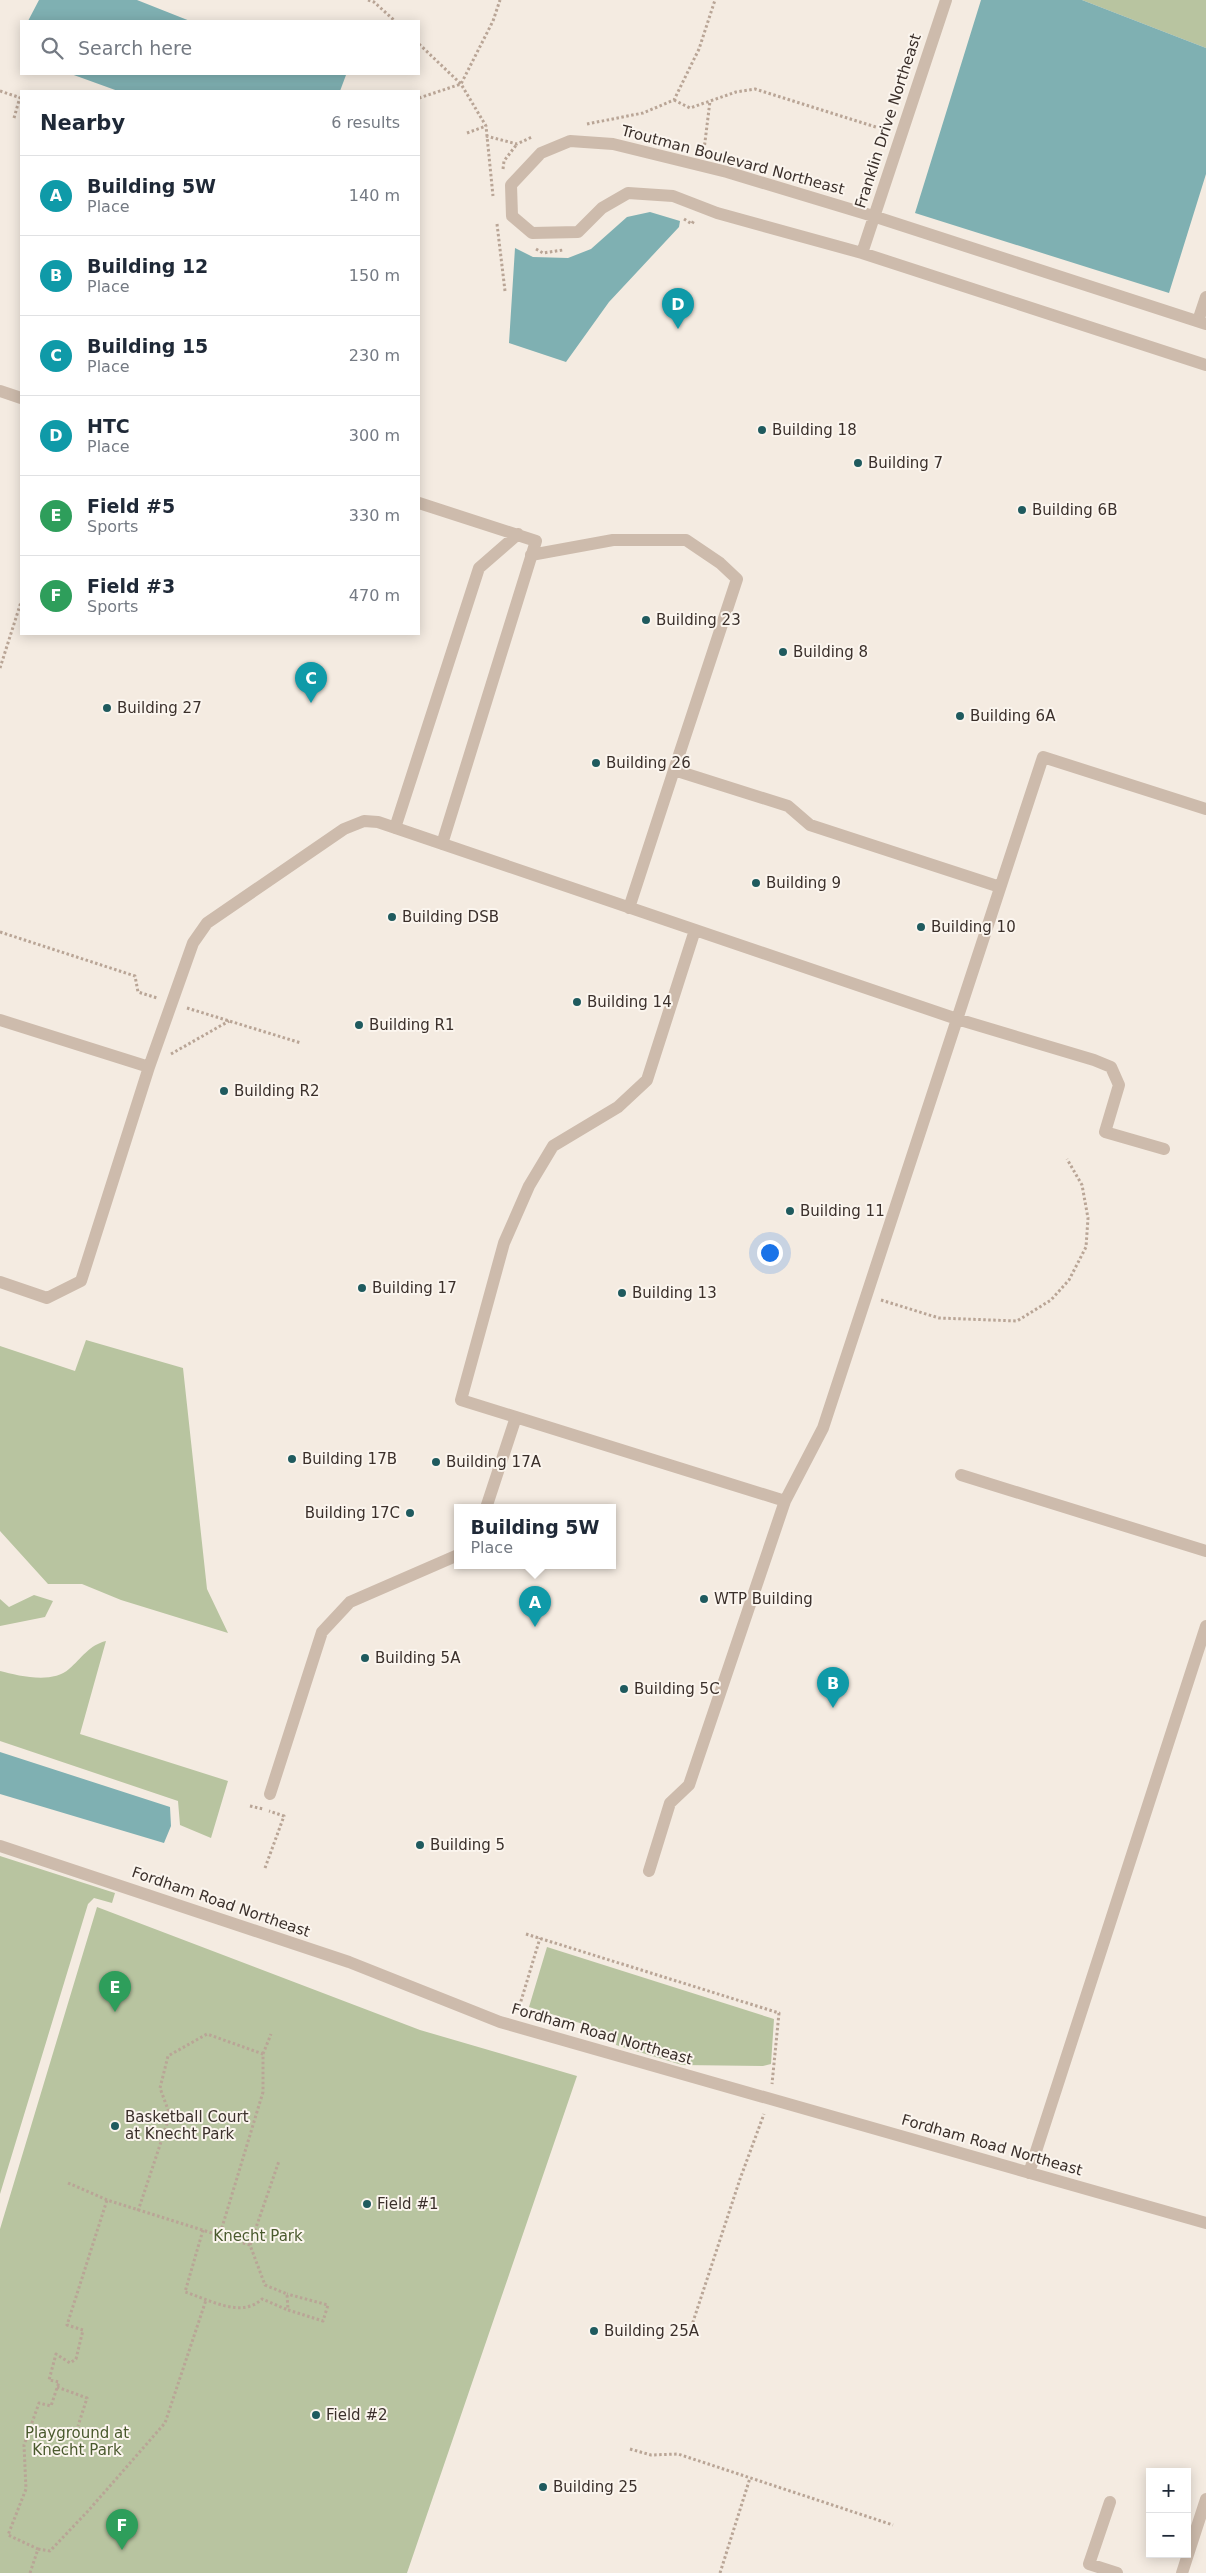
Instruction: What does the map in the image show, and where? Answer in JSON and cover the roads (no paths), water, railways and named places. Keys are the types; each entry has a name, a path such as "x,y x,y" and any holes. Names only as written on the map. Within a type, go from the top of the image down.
{"street":[{"name":"Franklin Drive Northeast","path":"862,254 946,0"},
{"name":"Troutman Boulevard Northeast","path":"1202,323 873,216 726,172 613,144 570,141 541,153 511,185 512,216 532,233 578,232 602,208 628,193 674,196 717,213 862,254 1206,365"},
{"path":"1202,323 1206,297"},
{"path":"0,391 20,398"},
{"path":"420,503 536,541 442,844"},
{"path":"395,828 480,568 518,534"},
{"path":"531,555 613,540 686,540 720,563 736,578 629,908"},
{"path":"649,1871 670,1804 689,1785 785,1501 823,1428 1043,757 1206,809"},
{"path":"674,770 788,806 810,826 1000,887"},
{"path":"0,1282 48,1298 81,1281 149,1067 193,943 207,923 344,829 364,822 378,822 957,1020 1094,1060 1111,1068 1119,1085 1105,1132 1164,1149"},
{"path":"695,930 647,1080 618,1107 553,1146 529,1186 504,1242 461,1400 785,1501"},
{"path":"0,1020 149,1067"},
{"path":"487,1504 516,1417"},
{"path":"961,1475 1206,1551"},
{"path":"270,1794 322,1632 350,1602 454,1557"},
{"path":"1029,2173 1206,1626"},
{"name":"Fordham Road Northeast","path":"0,1846 349,1962 500,2022 1206,2223"},
{"path":"1182,2573 1206,2499"},
{"path":"1110,2502 1088,2564 1117,2573"}],"water":[{"path":"39,0 137,0 187,20 29,20"},
{"path":"981,0 1082,0 1206,48 1206,174 1169,293 915,213"},
{"path":"74,75 346,75 340,90 115,90"},
{"path":"650,212 680,221 679,227 609,302 566,362 509,343 515,248 533,257 568,258 591,249 627,217"},
{"path":"0,1752 170,1807 171,1826 164,1843 0,1794"}],"place":[{"name":"HTC","path":"678,329"},
{"name":"Building 18","path":"762,430"},
{"name":"Building 7","path":"858,463"},
{"name":"Building 6B","path":"1022,510"},
{"name":"Building 23","path":"646,620"},
{"name":"Building 8","path":"783,652"},
{"name":"Building 15","path":"311,703"},
{"name":"Building 27","path":"107,708"},
{"name":"Building 6A","path":"960,716"},
{"name":"Building 26","path":"596,763"},
{"name":"Building 9","path":"756,883"},
{"name":"Building DSB","path":"392,917"},
{"name":"Building 10","path":"921,927"},
{"name":"Building 14","path":"577,1002"},
{"name":"Building R1","path":"359,1025"},
{"name":"Building R2","path":"224,1091"},
{"name":"Building 11","path":"790,1211"},
{"name":"Building 17","path":"362,1288"},
{"name":"Building 13","path":"622,1293"},
{"name":"Building 17B","path":"292,1459"},
{"name":"Building 17A","path":"436,1462"},
{"name":"Building 17C","path":"410,1513"},
{"name":"WTP Building","path":"704,1599"},
{"name":"Building 5W","path":"535,1627"},
{"name":"Building 5A","path":"365,1658"},
{"name":"Building 5C","path":"624,1689"},
{"name":"Building 12","path":"833,1708"},
{"name":"Building 5","path":"420,1845"},
{"name":"Field #5","path":"115,2012"},
{"name":"Basketball Court at Knecht Park","path":"115,2126"},
{"name":"Field #1","path":"367,2204"},
{"name":"Building 25A","path":"594,2331"},
{"name":"Field #2","path":"316,2415"},
{"name":"Building 25","path":"543,2487"},
{"name":"Field #3","path":"122,2550"}],"park label":[{"name":"Knecht Park","path":"258,2236"},
{"name":"Playground at Knecht Park","path":"77,2442"}]}
